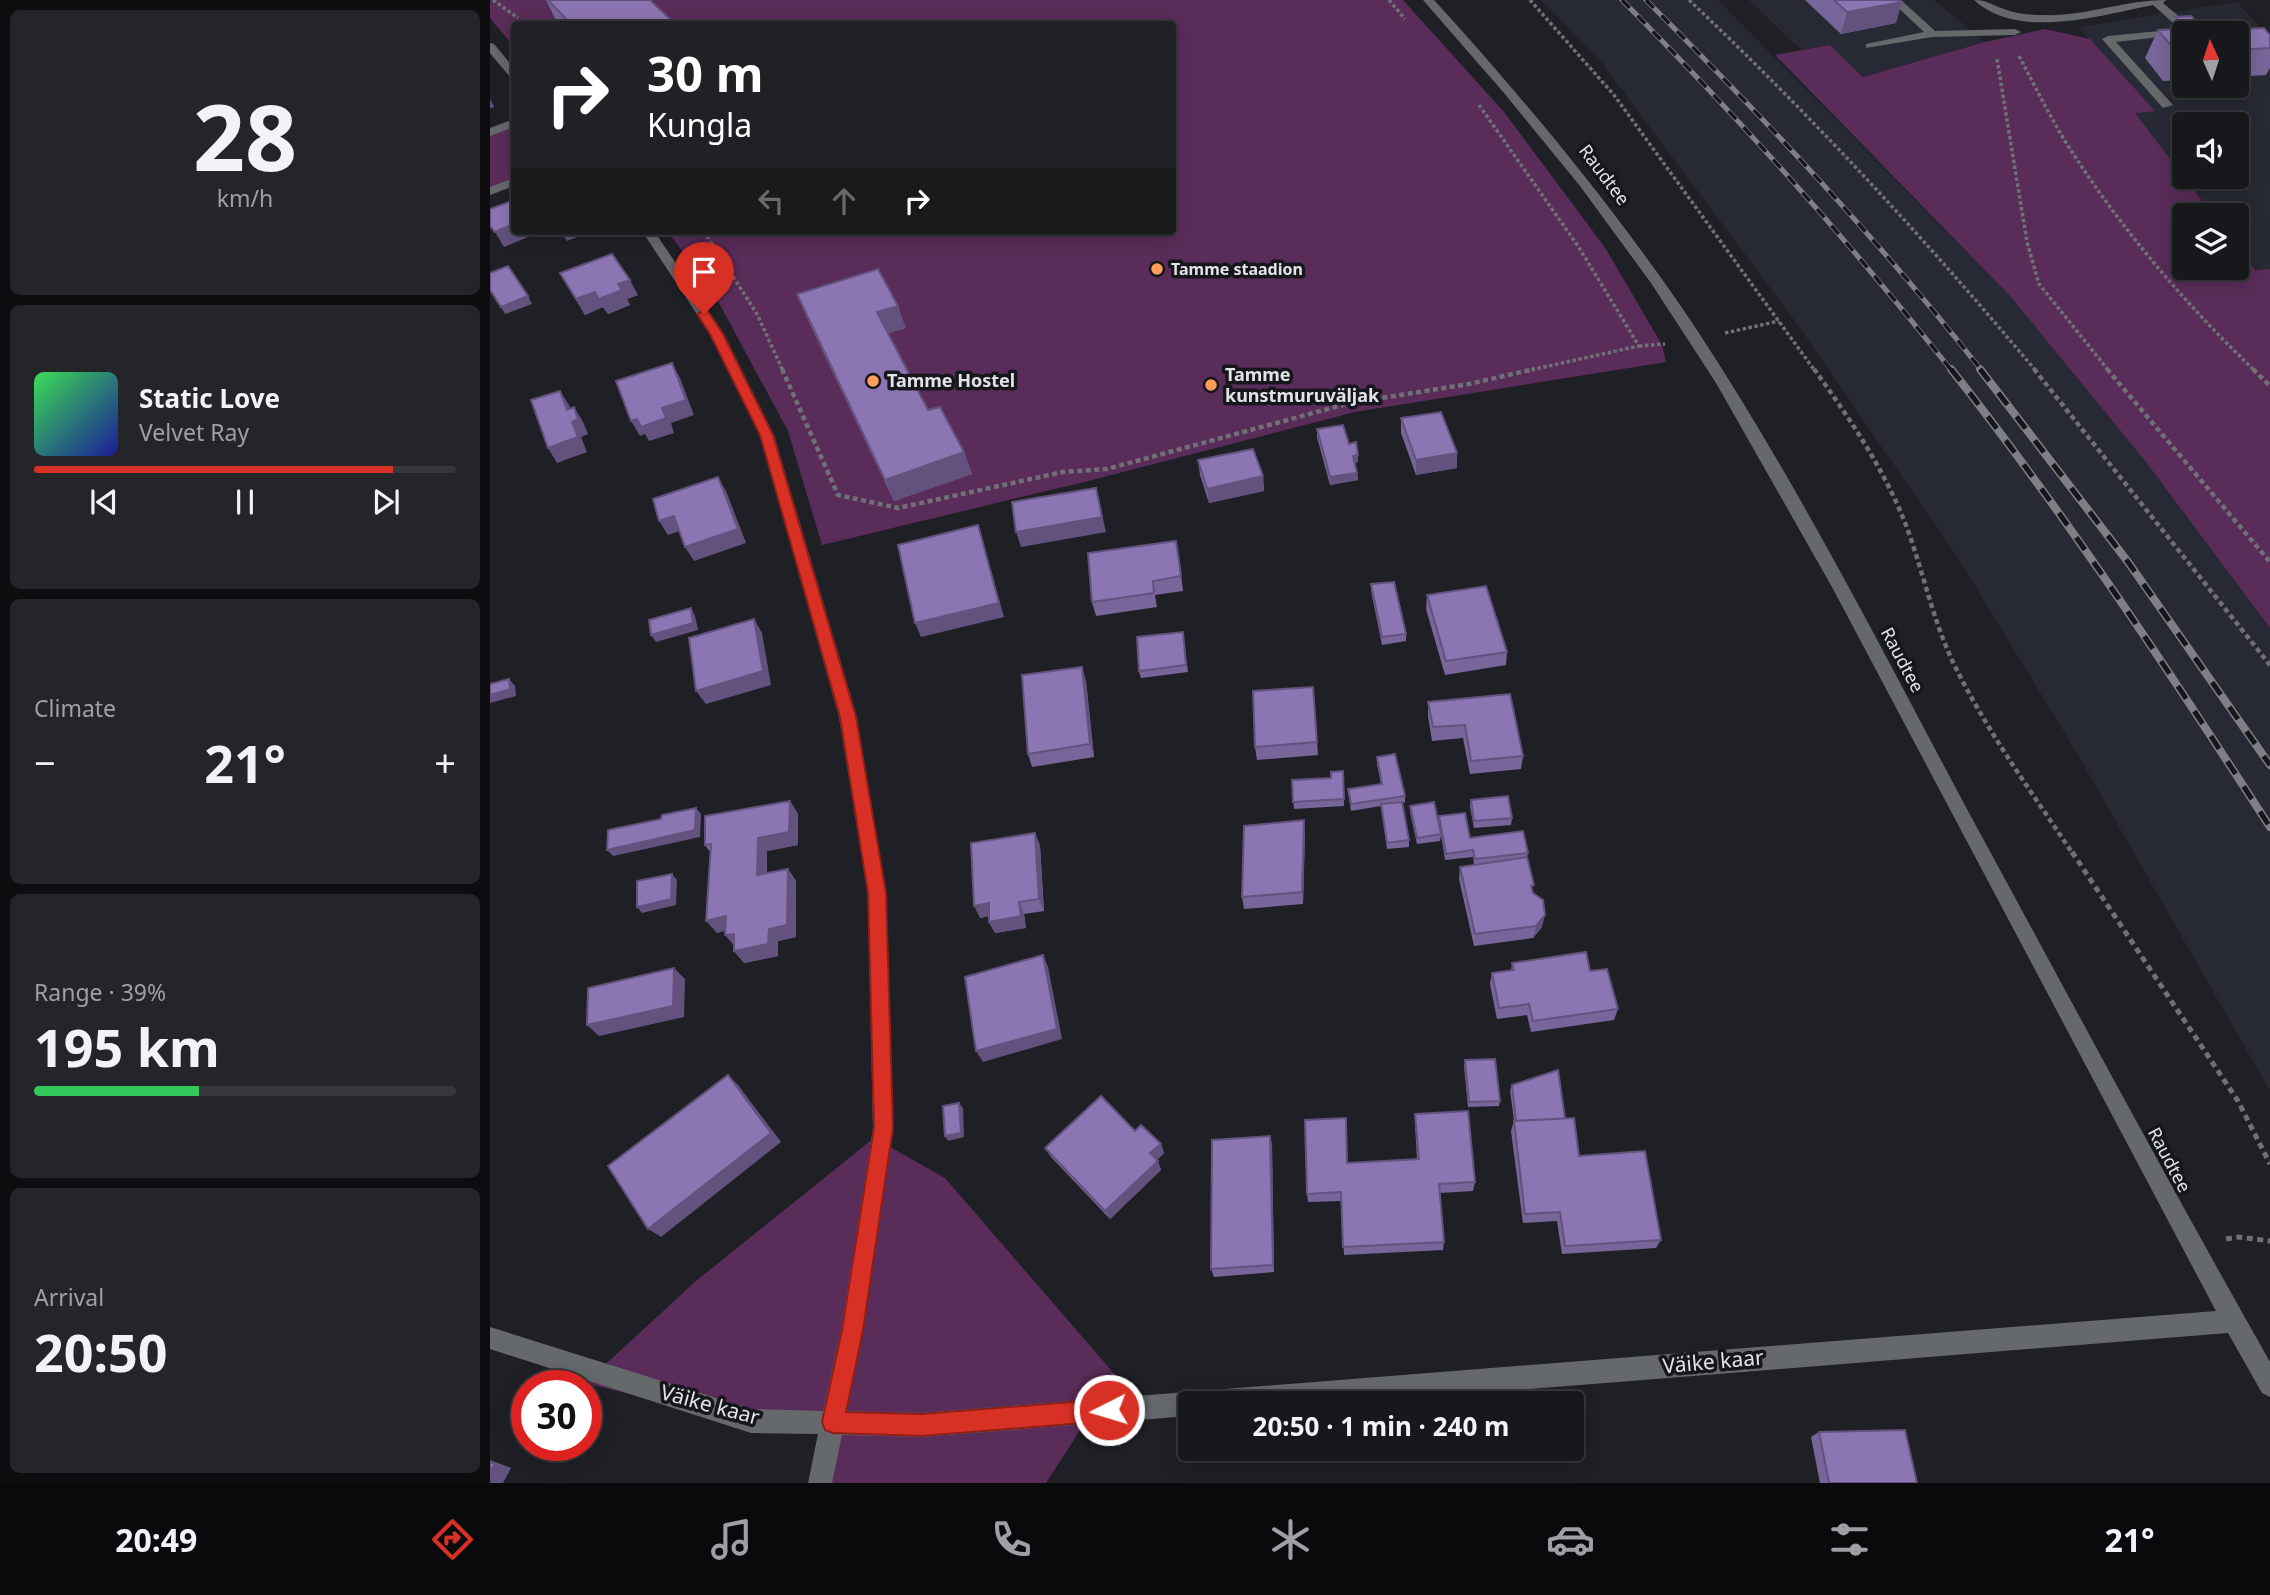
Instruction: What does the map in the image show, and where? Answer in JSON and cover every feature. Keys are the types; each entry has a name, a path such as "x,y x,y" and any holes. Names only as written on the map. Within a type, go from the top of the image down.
{"street":[{"name":"Raudtee","path":"1428,0 1500,78 1581,179 1649,271 1723,382 1856,617 2183,1231 2270,1385"},
{"path":"1895,0 1932,34"},
{"path":"1979,0 2002,13 2040,20 2158,1 2190,31 2108,39 2167,105"},
{"path":"1870,47 1932,34 2015,32"},
{"path":"490,46 511,71"},
{"path":"490,132 511,124"},
{"path":"490,191 511,183"},
{"path":"651,235 717,334 766,435 848,717 877,893 883,1128 852,1330 820,1483"},
{"name":"Väike kaar","path":"1354,1391 2234,1321"},
{"name":"Väike kaar","path":"490,1338 751,1421 921,1425 1178,1405"}],"path":[{"path":"493,0 518,18"},
{"path":"1389,0 1406,20"},
{"path":"1530,0 1587,61 1629,113 1853,426 1894,496 1933,615 1964,685 1994,736 2238,1101 2270,1164"},
{"path":"1689,0 1796,102 1959,280 2084,428 2270,664"},
{"path":"2015,32 2018,54 2024,66 2064,139 2111,210 2190,306 2270,386"},
{"path":"1989,33 1994,38 2027,242 2039,284 2063,317 2270,562"},
{"path":"1474,99 1578,246 1639,346"},
{"path":"707,235 757,314 838,495 898,508 1063,472 1107,469 1350,403 1469,384 1639,346 1661,345"}],"shaded area":[{"name":"Tamme staadion","path":"490,0 1403,0 1504,112 1606,249 1662,345 1666,362 1355,412 1084,482 822,545 788,431 712,290 670,235 1176,235 1176,21 511,21 511,43 490,18"},
{"path":"1541,0 1718,0 2010,296 2146,462 2270,628 2270,1091 2078,755 1958,558 1793,318 1599,59"},
{"path":"1749,0 1934,0 1985,42 1863,77 1830,45 1801,50"},
{"path":"2237,2 2270,39 2270,269 2256,270 2249,261 2249,203 2204,203 2193,189 2249,189 2249,112 2172,112 2172,162 2134,112 2154,110 2078,27"},
{"path":"2045,29 2090,39 2155,111 2135,113 2172,161 2172,189 2193,189 2204,203 2172,203 2172,280 2249,280 2249,262 2255,270 2270,269 2270,628 2146,462 2010,296 1775,55 1830,45 1863,77 1985,42"},
{"path":"511,128 511,180 490,188 490,135"},
{"path":"874,1138 945,1178 1149,1414 1088,1418 1046,1483 822,1483 835,1427 675,1405 602,1387 602,1370 599,1370 696,1281"}],"building":[{"path":"548,0 650,0 672,21 568,21"},
{"path":"1834,0 1900,0 1902,2 1847,12"},
{"path":"2191,16 2196,21 2178,21 2175,17"},
{"path":"2264,28 2270,35 2270,48 2249,49 2249,29"},
{"path":"2172,29 2172,47 2158,30"},
{"path":"511,201 511,225 495,232 490,226 490,209"},
{"path":"612,254 630,280 618,284 622,290 599,299 595,292 576,299 560,273"},
{"path":"508,266 528,296 501,307 490,290 490,273"},
{"name":"Tamme Hostel","path":"878,269 898,306 877,312 928,410 940,407 964,452 885,480 797,294"},
{"path":"672,363 686,400 662,408 666,418 641,427 637,419 631,421 616,381"},
{"path":"560,391 567,410 574,407 578,419 572,422 578,437 548,448 531,400"},
{"path":"1441,412 1457,453 1416,460 1401,418"},
{"path":"1343,425 1349,444 1356,442 1358,455 1353,456 1357,473 1330,477 1317,429"},
{"path":"1253,449 1263,476 1207,489 1198,460"},
{"path":"718,477 738,529 685,547 674,516 659,521 653,499"},
{"path":"1096,488 1102,517 1016,532 1012,502"},
{"path":"978,525 999,603 915,623 898,545"},
{"path":"1176,541 1181,576 1153,581 1154,593 1092,602 1088,553"},
{"path":"1394,582 1406,634 1382,637 1371,584"},
{"path":"1486,586 1507,652 1446,661 1427,595"},
{"path":"691,608 693,623 651,635 649,620"},
{"path":"754,619 763,671 696,691 689,638"},
{"path":"1183,632 1186,665 1139,671 1137,637"},
{"path":"1082,667 1090,744 1028,754 1022,675"},
{"path":"509,679 510,689 490,695 490,684"},
{"path":"1313,687 1317,742 1255,747 1253,691"},
{"path":"1510,694 1523,756 1471,761 1465,725 1433,727 1428,702"},
{"path":"1395,754 1405,796 1351,804 1348,789 1382,784 1377,757"},
{"path":"1343,771 1344,799 1293,802 1292,780 1331,778 1331,772"},
{"path":"1508,796 1512,818 1474,821 1471,800"},
{"path":"790,801 789,832 758,838 757,875 788,869 787,925 769,929 768,944 734,951 734,934 725,935 726,916 706,921 711,844 705,845 705,816"},
{"path":"1402,802 1409,840 1387,843 1381,804"},
{"path":"1434,802 1441,834 1417,838 1410,806"},
{"path":"696,808 695,830 607,850 608,830 661,819 662,815"},
{"path":"1465,813 1470,838 1523,831 1528,853 1475,859 1473,850 1446,854 1439,816"},
{"path":"1304,820 1302,892 1242,897 1244,826"},
{"path":"1035,833 1039,899 1019,902 1021,916 989,922 989,903 974,906 971,843"},
{"path":"1527,857 1534,885 1531,886 1533,893 1543,900 1545,915 1536,926 1475,934 1460,867"},
{"path":"672,874 671,899 637,907 637,881"},
{"path":"1586,952 1590,971 1607,969 1618,1009 1533,1021 1529,1004 1499,1008 1492,973 1514,970 1512,963"},
{"path":"1043,955 1057,1029 976,1051 965,977"},
{"path":"674,968 673,1006 587,1025 588,988"},
{"path":"1495,1059 1500,1101 1469,1102 1465,1060"},
{"path":"1558,1070 1565,1119 1516,1121 1512,1085"},
{"path":"728,1075 771,1133 648,1229 608,1166"},
{"path":"1101,1096 1135,1131 1141,1125 1161,1144 1150,1153 1158,1161 1105,1211 1045,1148"},
{"path":"959,1103 961,1133 945,1136 943,1106"},
{"path":"1468,1111 1475,1182 1439,1184 1444,1242 1343,1247 1341,1192 1307,1194 1305,1120 1346,1118 1347,1163 1419,1159 1415,1114"},
{"path":"1574,1118 1579,1156 1645,1151 1661,1240 1565,1246 1560,1212 1525,1214 1514,1121"},
{"path":"1270,1136 1273,1265 1211,1269 1212,1140"},
{"path":"1905,1430 1917,1483 1829,1483 1819,1432"}],"railway":[{"path":"1622,0 1792,181 1952,371"},
{"path":"1646,0 1820,181 1903,274 1982,371"},
{"path":"1951,369 2076,537 2270,827"},
{"path":"1980,369 2128,562 2270,765"}],"place":[{"name":"Tamme staadion","path":"1157,269"},
{"name":"Tamme Hostel","path":"873,381"},
{"name":"Tamme kunstmuruväljak","path":"1211,385"}],"route":[{"path":"704,314 717,334 766,435 848,717 877,893 883,1128 852,1330 833,1422 921,1425 1109,1410"}]}
